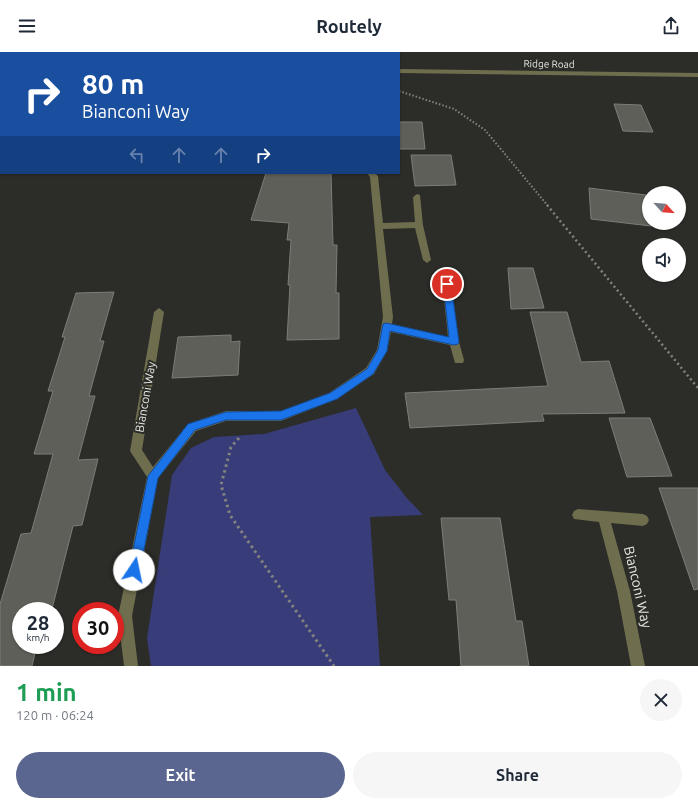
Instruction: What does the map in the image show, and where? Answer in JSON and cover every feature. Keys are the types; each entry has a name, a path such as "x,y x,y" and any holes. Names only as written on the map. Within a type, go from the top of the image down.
{"street":[{"name":"Ridge Road","path":"400,71 698,75"},
{"path":"131,666 125,616 153,476 192,427 226,416 281,416 333,396 370,372 382,351 387,310 374,176 372,174"},
{"path":"417,196 419,225 427,260"},
{"path":"379,226 419,225"},
{"path":"445,270 454,342 458,360"},
{"name":"Bianconi Way","path":"153,476 136,451 160,312"},
{"path":"386,327 454,342"},
{"path":"578,515 643,520"},
{"name":"Bianconi Way","path":"603,517 613,548 631,622 638,666"}],"path":[{"path":"400,91 454,109 485,130 698,388"},
{"path":"260,416 231,447 221,485 230,515 334,666"}],"shaded area":[{"path":"356,408 385,470 406,497 423,515 370,517 380,666 151,666 147,638 172,475 191,448 214,437 264,434"}],"building":[{"path":"614,104 641,105 653,132 623,131"},
{"path":"400,122 422,122 425,149 400,149"},
{"path":"411,155 451,155 456,185 415,186"},
{"path":"266,174 331,174 333,245 337,245 336,293 339,293 339,339 287,340 291,240 287,240 289,223 251,220"},
{"path":"589,188 642,195 642,225 591,219"},
{"path":"508,268 533,268 544,308 511,309"},
{"path":"114,292 100,341 104,341 89,396 95,396 78,460 98,459 82,525 73,526 54,602 12,602 12,654 35,654 32,666 0,666 0,604 21,534 31,533 53,454 34,454 53,391 48,391 65,337 62,337 76,293"},
{"path":"530,312 567,312 581,362 609,361 625,413 542,414 544,421 410,428 405,393 548,386"},
{"path":"231,335 231,342 240,341 238,375 172,378 178,337"},
{"path":"609,418 650,418 672,476 627,477"},
{"path":"659,488 698,488 698,589 694,590"},
{"path":"441,518 500,518 516,621 522,621 529,666 461,666 456,600 449,600"}],"route":[{"path":"134,570 153,476 192,427 226,416 281,416 333,396 370,372 382,351 386,327 454,342 447,284"}]}
